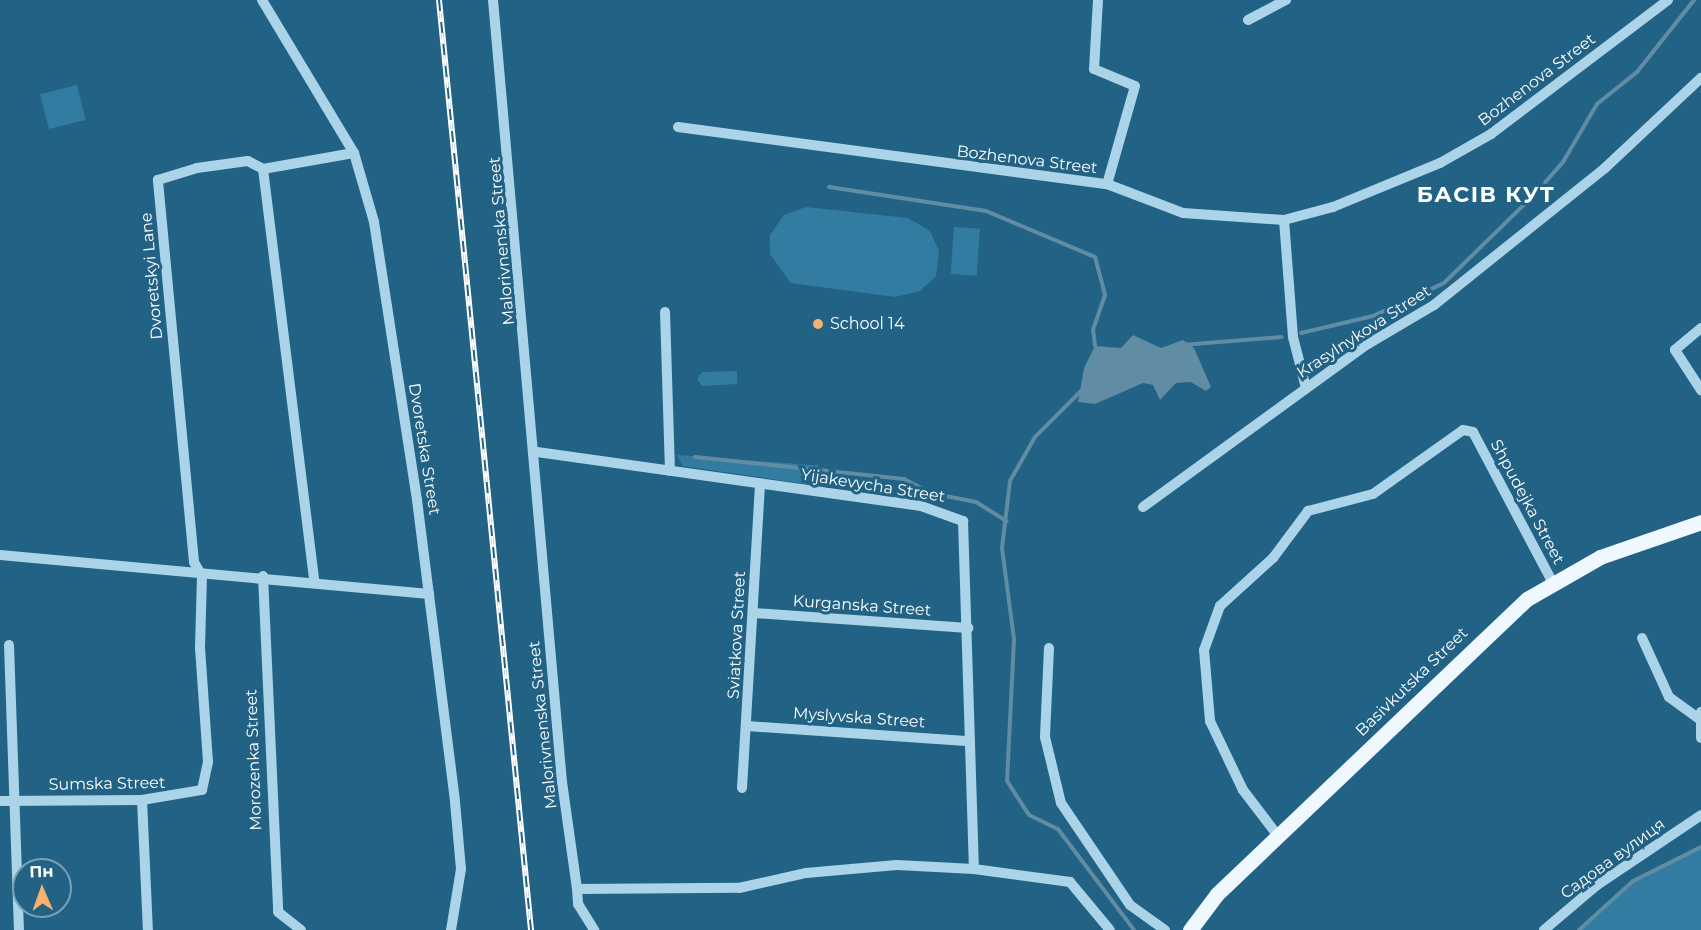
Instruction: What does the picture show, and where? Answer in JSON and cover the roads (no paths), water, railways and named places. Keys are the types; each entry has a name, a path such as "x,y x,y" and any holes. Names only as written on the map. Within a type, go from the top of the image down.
{"main road":[{"name":"Basivkutska Street","path":"1190,930 1217,894 1500,622 1552,582 1634,543 1701,522"}],"street":[{"name":"Dvoretska Street","path":"262,0 354,153 374,222 429,594 460,869 451,930"},
{"name":"Malorivnenska Street","path":"493,0 537,452 556,712 578,904 594,930"},
{"path":"1098,0 1094,69 1135,86 1107,184"},
{"path":"1248,20 1286,0"},
{"name":"Bozhenova Street","path":"678,127 1107,184 1183,213 1284,220 1333,207 1491,134 1668,0"},
{"name":"Krasylnykova Street","path":"1143,507 1306,388 1434,305 1496,257 1666,115 1701,78"},
{"name":"Dvoretskyi Lane","path":"202,790 208,762 200,647 202,576 197,570 158,180 248,161 262,169 354,153"},
{"path":"262,169 314,581"},
{"path":"1284,220 1293,337 1306,388"},
{"path":"665,312 670,471"},
{"path":"1701,328 1675,350 1701,390"},
{"name":"Shpudejka Street","path":"1278,836 1243,790 1210,721 1204,650 1220,606 1273,558 1308,511 1373,494 1463,430 1473,432 1552,582"},
{"name":"Yijakevycha Street","path":"537,452 921,506 963,521 974,869"},
{"name":"Sviatkova Street","path":"742,789 760,484"},
{"path":"0,555 263,576 429,594"},
{"name":"Morozenka Street","path":"263,576 278,912 301,930"},
{"name":"Kurganska Street","path":"754,613 968,628"},
{"path":"1642,638 1669,697 1700,715 1701,738"},
{"path":"9,645 6,801 19,930"},
{"path":"1049,648 1045,737 1061,803 1130,906 1165,930"},
{"name":"Myslyvska Street","path":"747,726 969,741"},
{"name":"Sumska Street","path":"6,801 142,800 193,795 202,790"},
{"path":"142,800 148,930"},
{"name":"Садова вулиця","path":"1544,930 1597,885 1701,814"},
{"path":"577,889 739,888 806,873 897,865 974,869 1070,882 1110,930"}],"waterway":[{"path":"1301,333 1373,316 1444,283 1535,194 1563,162 1597,104 1637,72 1694,0"},
{"path":"829,187 986,211 1095,257 1105,295 1093,329 1095,346"},
{"path":"1182,345 1282,337"},
{"path":"1082,390 1035,437 1010,481 1002,548 1014,639 1007,781 1029,815 1058,829 1134,930"},
{"path":"695,457 904,479 930,493 976,502 1006,521"},
{"path":"1579,930 1633,881 1701,847"}],"railway":[{"path":"439,0 531,930"}],"place":[{"name":"School 14","path":"818,324"}],"district":[{"name":"БАСІВ КУТ","path":"1486,195"}]}
